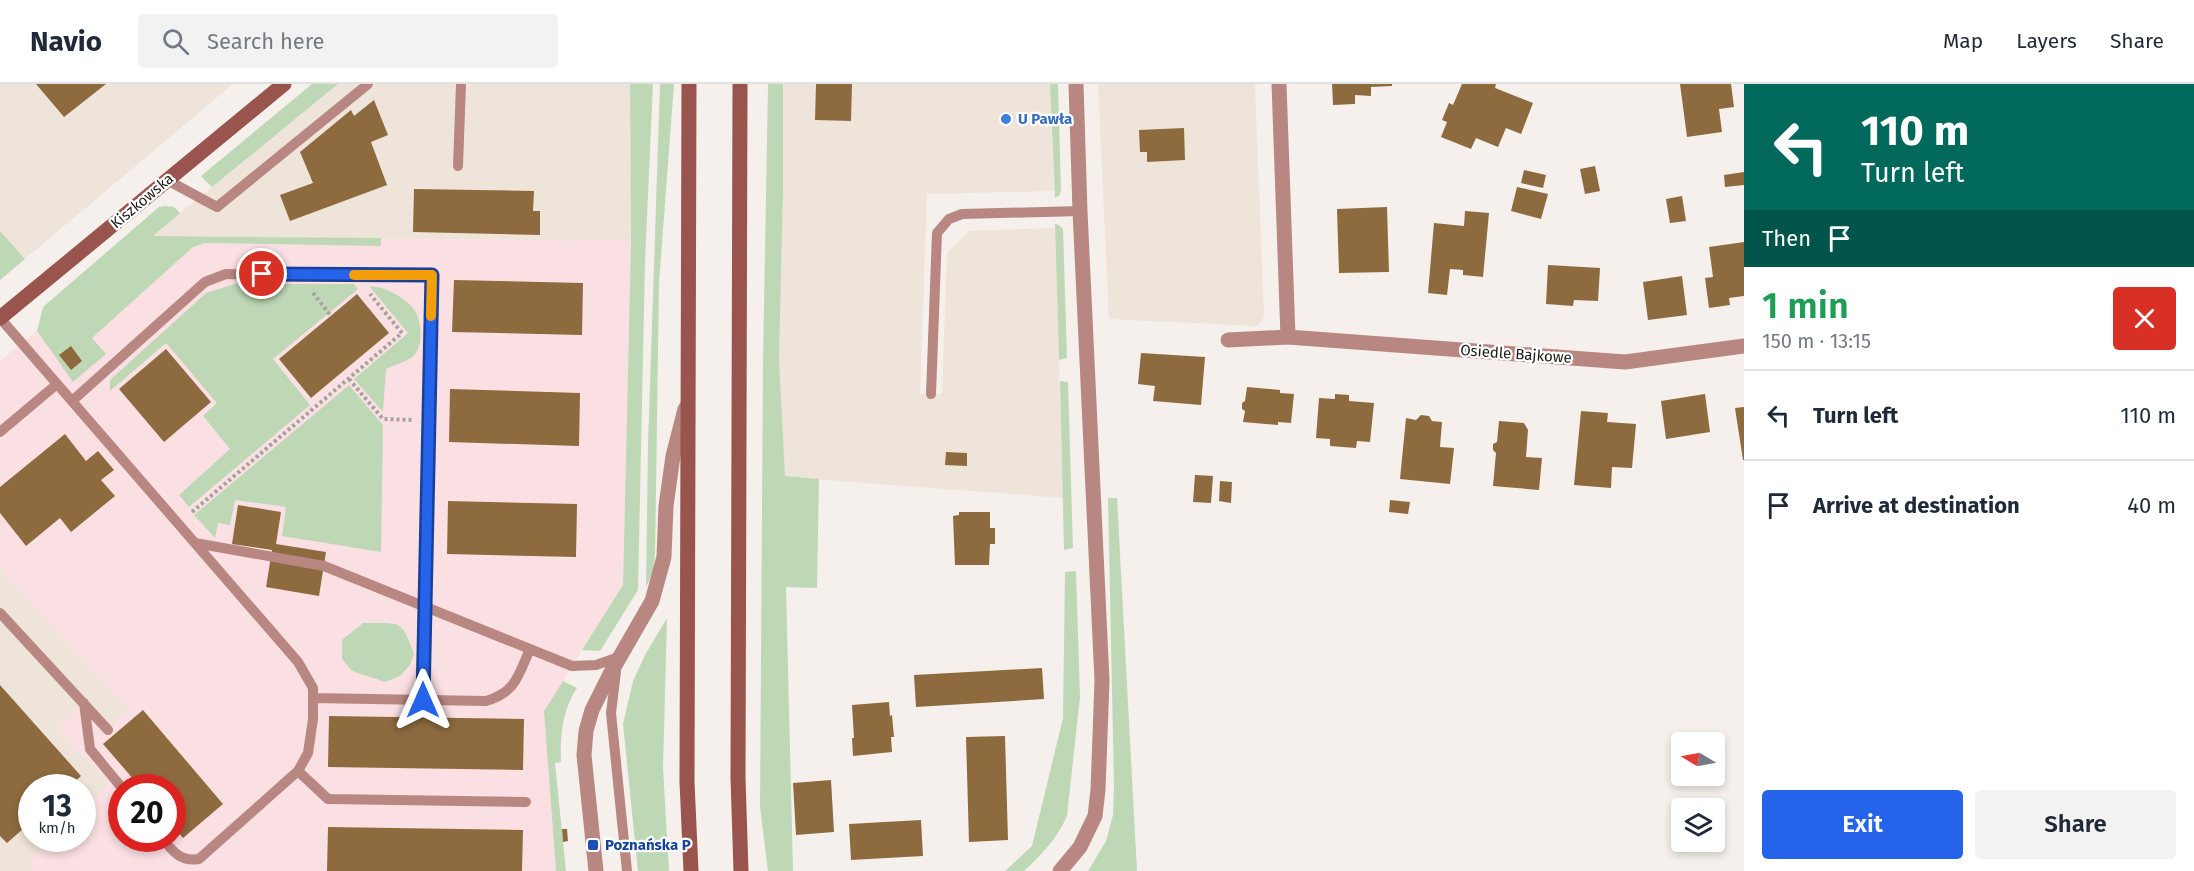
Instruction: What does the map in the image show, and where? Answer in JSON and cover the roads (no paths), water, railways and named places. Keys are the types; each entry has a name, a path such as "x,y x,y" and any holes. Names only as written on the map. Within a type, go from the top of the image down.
{"main road":[{"name":"Kiszkowska","path":"0,318 284,84"},
{"path":"689,84 687,782 691,871"},
{"path":"740,84 738,778 741,871"}],"street":[{"path":"1060,871 1080,847 1095,816 1102,681 1076,84"},
{"path":"1280,84 1288,337"},
{"name":"Osiedle Bajkowe","path":"1228,340 1288,337 1625,362 1744,346"},
{"path":"596,871 584,755 586,731 592,710 619,657 652,602 664,557 666,507 673,456 688,397"}],"lane":[{"path":"167,180 217,207 368,84"},
{"path":"458,166 461,84"},
{"path":"931,394 937,233 949,219 963,214 1080,211"},
{"path":"72,401 205,282 226,274 432,275 423,700"},
{"path":"0,318 298,662 313,688 313,719 308,753 298,771 200,859 183,859 173,852"},
{"path":"0,432 57,384"},
{"path":"195,543 324,566 572,666 596,665 619,657"},
{"path":"0,613 108,730"},
{"path":"313,698 486,701 502,697 512,687 530,649"},
{"path":"619,657 612,688 611,713 627,871"},
{"path":"84,702 90,748 111,774"},
{"path":"298,771 328,799 526,802"}],"place":[{"name":"U Pawła","path":"1006,119"},
{"name":"Poznańska P","path":"593,845"}]}
